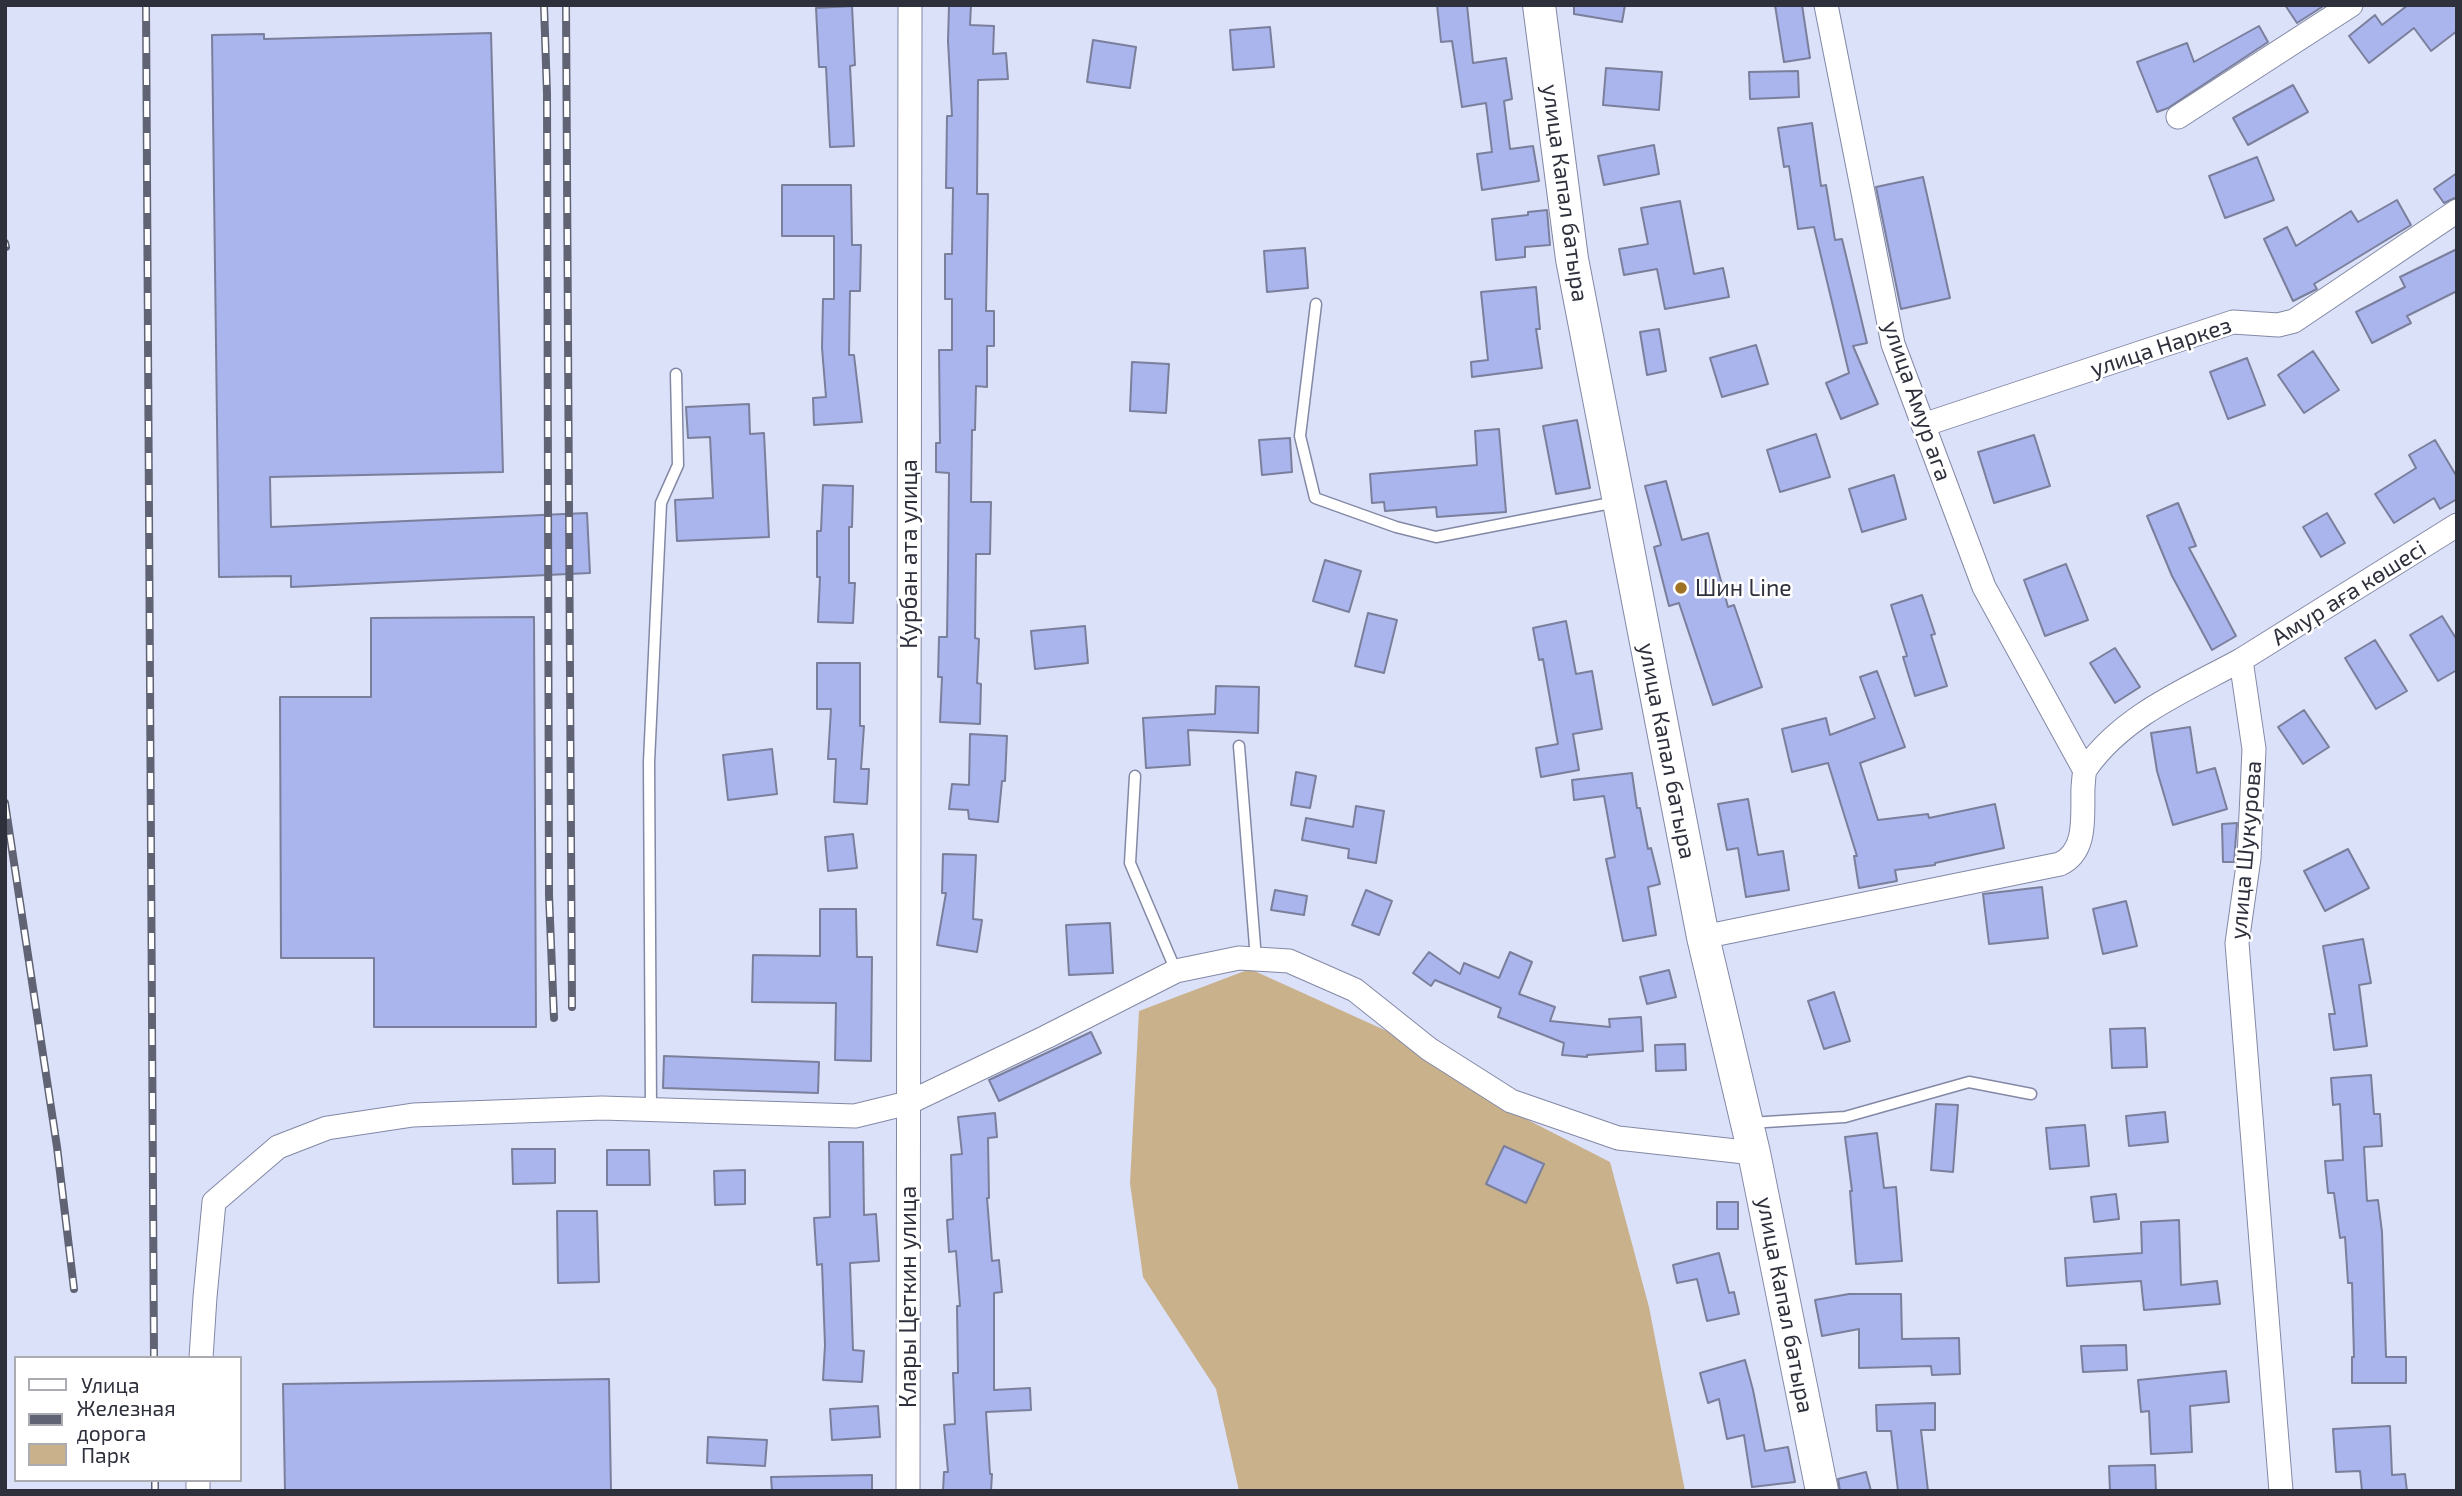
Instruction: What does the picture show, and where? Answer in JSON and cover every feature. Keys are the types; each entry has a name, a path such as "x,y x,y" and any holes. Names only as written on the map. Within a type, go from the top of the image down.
{"main road":[{"name":"улица Капал батыра","path":"1539,5 1572,259 1703,937 1751,1138 1822,1491"}],"street":[{"name":"Курбан ата улица","path":"908,1102 910,5"},
{"name":"улица Амур ага","path":"1826,5 1893,344 1984,587 2084,769"},
{"path":"2178,117 2351,5"},
{"name":"улица Наркез","path":"1923,425 2233,322 2278,325 2294,321 2457,211"},
{"name":"Амур аға көшесі","path":"2241,660 2457,525"},
{"path":"1703,937 2069,860 2080,846 2084,769 2118,733 2143,714 2241,660"},
{"name":"улица Шукурова","path":"2241,660 2254,749 2249,858 2237,943 2281,1491"},
{"path":"201,1356 214,1202 278,1147 327,1128 413,1115 602,1108 855,1116 908,1102 1046,1037 1176,971 1238,958 1289,961 1355,990 1429,1049 1511,1101 1618,1138 1751,1138"},
{"name":"Клары Цеткин улица","path":"908,1102 908,1491"}],"lane":[{"path":"1316,304 1300,436 1315,498 1396,527 1436,537 1619,502"},
{"path":"651,1110 649,762 661,503 678,465 676,374"},
{"path":"1239,746 1256,959"},
{"path":"1135,776 1130,863 1176,971"},
{"path":"1751,1138 1845,1117 1969,1082 2031,1094"}],"green space":[{"path":"1250,969 1389,1032 1528,1120 1610,1162 1649,1307 1685,1491 1239,1491 1216,1389 1143,1277 1130,1183 1139,1011"}],"building":[{"path":"949,5 971,5 970,25 994,26 993,54 1006,53 1008,79 978,80 977,194 988,194 986,311 994,311 994,346 987,346 987,387 976,386 975,430 972,430 971,502 991,502 990,554 976,554 975,638 979,639 977,683 981,684 980,724 940,722 942,677 938,677 939,637 947,637 949,473 936,472 936,443 940,443 939,350 952,350 952,299 945,299 945,254 952,254 953,188 946,188 947,116 952,116"},
{"path":"1437,5 1467,5 1473,63 1506,58 1512,99 1504,101 1510,149 1533,146 1539,181 1482,190 1477,154 1492,152 1486,103 1462,107 1452,41 1441,42"},
{"path":"1574,5 1625,5 1622,22 1574,14"},
{"path":"1775,5 1802,5 1810,58 1784,62"},
{"path":"2285,5 2325,5 2297,23"},
{"path":"2408,5 2457,5 2457,31 2431,51 2414,28 2369,63 2349,36 2375,15 2382,25"},
{"path":"852,6 855,65 850,66 854,146 830,147 826,67 819,67 816,8"},
{"path":"2259,26 2268,42 2168,108 2157,112 2137,62 2187,43 2194,62"},
{"path":"1270,27 1274,67 1233,70 1230,30"},
{"path":"491,33 503,472 270,477 271,527 587,513 590,573 291,587 291,576 219,577 212,35 264,34 264,39"},
{"path":"1093,40 1136,47 1130,88 1087,82"},
{"path":"1606,68 1662,72 1659,110 1603,105"},
{"path":"1798,71 1799,97 1750,99 1749,72"},
{"path":"2293,85 2308,112 2248,145 2233,118"},
{"path":"1812,123 1821,186 1826,185 1835,240 1842,239 1867,343 1853,346 1878,404 1841,419 1826,383 1849,373 1814,227 1798,229 1789,166 1784,167 1778,128"},
{"path":"1654,145 1659,174 1604,185 1598,156"},
{"path":"2257,157 2274,200 2225,218 2209,176"},
{"path":"2457,173 2457,197 2444,203 2434,189"},
{"path":"1923,177 1950,298 1901,309 1876,187"},
{"path":"782,185 851,185 852,245 861,245 860,291 850,291 849,355 854,355 862,422 814,425 813,398 826,397 822,348 823,299 834,299 834,236 782,236"},
{"path":"2397,200 2411,225 2314,284 2317,289 2293,301 2264,239 2287,227 2296,246 2351,211 2358,222"},
{"path":"1680,201 1694,274 1723,268 1729,297 1665,309 1657,269 1624,275 1619,249 1648,244 1641,208"},
{"path":"1547,210 1550,245 1525,247 1525,257 1496,260 1492,219"},
{"path":"1305,248 1308,288 1267,292 1264,251"},
{"path":"2457,249 2457,291 2407,316 2411,323 2372,343 2356,312 2405,287 2400,277"},
{"path":"1536,287 1540,329 1536,329 1542,368 1472,377 1471,362 1488,360 1481,292"},
{"path":"1659,329 1666,371 1647,375 1640,332"},
{"path":"1756,345 1768,384 1722,397 1710,358"},
{"path":"2313,351 2339,390 2304,413 2278,375"},
{"path":"2247,358 2265,405 2228,419 2210,372"},
{"path":"1132,362 1169,364 1166,413 1130,411"},
{"path":"749,404 750,434 764,433 769,537 677,541 675,500 713,498 710,437 688,438 686,407"},
{"path":"1577,420 1590,488 1556,494 1543,426"},
{"path":"1499,429 1506,512 1437,517 1436,507 1385,511 1384,502 1372,503 1370,474 1477,465 1475,431"},
{"path":"1816,434 1830,477 1780,492 1767,450"},
{"path":"2034,435 2050,486 1994,503 1978,452"},
{"path":"1290,438 1292,472 1262,475 1259,440"},
{"path":"2435,440 2457,477 2457,499 2440,509 2434,498 2394,523 2375,494 2416,468 2409,455"},
{"path":"1894,475 1906,519 1862,532 1849,489"},
{"path":"1666,481 1682,540 1708,533 1728,607 1734,605 1762,687 1713,705 1679,603 1669,606 1654,547 1661,545 1645,486"},
{"path":"823,485 853,486 852,527 849,527 849,583 855,583 853,623 818,622 820,577 817,577 817,531 821,531"},
{"path":"2178,503 2196,546 2189,548 2236,636 2212,650 2172,576 2147,516"},
{"path":"2327,513 2345,543 2321,557 2303,527"},
{"path":"1325,560 1361,571 1349,612 1313,601"},
{"path":"2066,564 2088,620 2045,636 2024,580"},
{"path":"1922,595 1935,634 1931,635 1947,686 1915,696 1903,657 1907,656 1891,605"},
{"path":"1368,613 1397,620 1384,673 1355,666"},
{"path":"2442,616 2457,640 2457,670 2438,681 2410,635"},
{"path":"534,617 536,1027 374,1027 374,958 281,958 280,697 371,697 371,618"},
{"path":"1566,621 1576,674 1592,671 1602,729 1573,734 1579,770 1541,777 1536,748 1558,744 1543,659 1539,660 1533,628"},
{"path":"1085,626 1088,663 1035,669 1031,631"},
{"path":"2375,640 2407,691 2376,709 2345,658"},
{"path":"2115,648 2140,687 2115,703 2090,663"},
{"path":"817,663 860,663 860,726 864,726 861,769 869,769 867,804 834,802 836,759 828,759 831,709 817,709"},
{"path":"1877,671 1905,747 1860,763 1878,820 1928,814 1929,818 1995,804 2004,848 1935,865 1895,870 1897,881 1859,888 1854,856 1857,856 1828,763 1792,772 1782,729 1826,718 1830,735 1875,718 1860,677"},
{"path":"1216,686 1259,687 1258,733 1188,730 1190,765 1146,768 1143,718 1215,714"},
{"path":"2304,710 2329,747 2303,764 2278,727"},
{"path":"2190,727 2197,773 2215,768 2227,809 2173,825 2157,771 2151,733"},
{"path":"970,734 1007,736 1005,781 1002,781 998,822 969,819 968,810 949,809 952,784 969,785"},
{"path":"772,749 777,794 728,800 723,755"},
{"path":"1296,772 1316,776 1310,808 1291,805"},
{"path":"1632,773 1637,808 1640,808 1648,849 1651,848 1660,884 1648,887 1656,935 1623,941 1606,859 1615,857 1604,796 1574,800 1572,780"},
{"path":"1748,799 1758,855 1783,851 1789,890 1746,897 1738,848 1727,850 1718,804"},
{"path":"1356,806 1384,811 1376,863 1348,858 1349,849 1302,840 1306,818 1353,827"},
{"path":"2237,823 2234,862 2223,862 2222,824"},
{"path":"853,834 857,868 828,871 825,837"},
{"path":"2348,849 2369,888 2325,911 2304,871"},
{"path":"943,854 976,855 973,919 982,920 977,952 937,945 946,893 942,893"},
{"path":"2042,887 2048,938 1989,944 1983,894"},
{"path":"1275,890 1307,896 1304,915 1271,910"},
{"path":"1366,890 1392,901 1379,935 1352,925"},
{"path":"2126,901 2137,946 2103,954 2093,909"},
{"path":"820,909 856,909 857,957 872,957 871,1061 835,1060 836,1003 752,1002 753,955 820,956"},
{"path":"1110,923 1113,973 1069,975 1066,925"},
{"path":"2363,939 2371,983 2359,985 2367,1046 2334,1050 2329,1014 2335,1014 2323,946"},
{"path":"1429,952 1460,974 1464,963 1499,978 1510,952 1532,962 1519,994 1555,1007 1550,1021 1610,1027 1609,1019 1641,1017 1643,1051 1587,1057 1562,1055 1564,1043 1498,1017 1501,1008 1435,980 1431,986 1413,973"},
{"path":"1669,970 1676,997 1647,1004 1640,977"},
{"path":"1834,992 1850,1041 1824,1049 1808,1001"},
{"path":"2145,1028 2147,1067 2112,1068 2110,1029"},
{"path":"1091,1032 1101,1053 999,1101 989,1080"},
{"path":"1685,1044 1686,1070 1656,1071 1655,1045"},
{"path":"664,1056 819,1062 818,1093 663,1088"},
{"path":"2371,1075 2374,1114 2380,1114 2382,1146 2364,1147 2367,1201 2378,1200 2382,1232 2386,1357 2406,1357 2406,1383 2352,1383 2352,1283 2348,1283 2345,1237 2340,1238 2334,1193 2328,1193 2325,1161 2343,1160 2340,1104 2333,1105 2331,1078"},
{"path":"1936,1104 1958,1105 1953,1172 1931,1170"},
{"path":"2165,1112 2168,1142 2129,1146 2126,1116"},
{"path":"995,1113 997,1137 988,1138 987,1198 992,1261 999,1260 1002,1292 994,1293 994,1390 1030,1388 1031,1410 986,1412 991,1491 943,1491 944,1472 948,1472 944,1425 955,1424 953,1373 958,1373 957,1306 960,1306 956,1251 949,1252 947,1220 953,1219 951,1155 962,1154 958,1117"},
{"path":"2085,1125 2089,1166 2050,1169 2046,1128"},
{"path":"1877,1133 1884,1188 1896,1187 1902,1261 1856,1264 1852,1191 1845,1137"},
{"path":"829,1142 863,1142 864,1215 876,1214 879,1261 850,1263 853,1350 864,1351 862,1382 823,1380 825,1345 822,1264 817,1265 814,1218 830,1217"},
{"path":"1504,1146 1544,1164 1526,1203 1486,1184"},
{"path":"512,1149 555,1149 555,1183 513,1184"},
{"path":"607,1150 649,1150 650,1185 607,1185"},
{"path":"745,1170 745,1204 715,1205 714,1171"},
{"path":"2116,1194 2119,1219 2094,1222 2091,1197"},
{"path":"1717,1202 1738,1202 1738,1229 1717,1229"},
{"path":"557,1211 597,1211 599,1282 558,1283"},
{"path":"2179,1220 2181,1285 2217,1281 2220,1304 2144,1310 2141,1281 2067,1286 2065,1258 2142,1253 2141,1222"},
{"path":"1719,1253 1729,1293 1734,1292 1739,1314 1707,1321 1697,1279 1677,1283 1673,1265"},
{"path":"1849,1294 1901,1294 1902,1339 1959,1338 1960,1374 1932,1375 1931,1366 1859,1368 1859,1329 1822,1336 1815,1300"},
{"path":"2126,1345 2127,1370 2083,1372 2081,1346"},
{"path":"1745,1360 1765,1451 1788,1447 1795,1482 1752,1487 1744,1435 1727,1439 1719,1399 1708,1403 1700,1373"},
{"path":"2226,1371 2229,1402 2190,1406 2192,1452 2151,1454 2149,1411 2141,1412 2138,1380"},
{"path":"609,1379 611,1491 285,1491 283,1384"},
{"path":"1935,1403 1935,1430 1921,1430 1928,1491 1898,1491 1891,1431 1877,1431 1876,1405"},
{"path":"878,1406 880,1437 832,1440 830,1409"},
{"path":"2390,1426 2392,1475 2405,1474 2407,1491 2362,1491 2360,1471 2336,1472 2333,1429"},
{"path":"708,1437 767,1440 765,1466 707,1463"},
{"path":"2155,1465 2156,1491 2110,1491 2109,1466"},
{"path":"1866,1472 1871,1491 1840,1491 1838,1479"},
{"path":"872,1475 872,1491 772,1491 771,1477"}],"railway":[{"path":"146,5 154,1356"},
{"path":"544,5 547,94 549,895 554,1018"},
{"path":"566,5 572,1007"},
{"path":"5,243 6,247"},
{"path":"5,803 57,1147 74,1289"},
{"path":"155,1482 155,1491"}],"place":[{"name":"Шин Line","path":"1681,588"}]}
